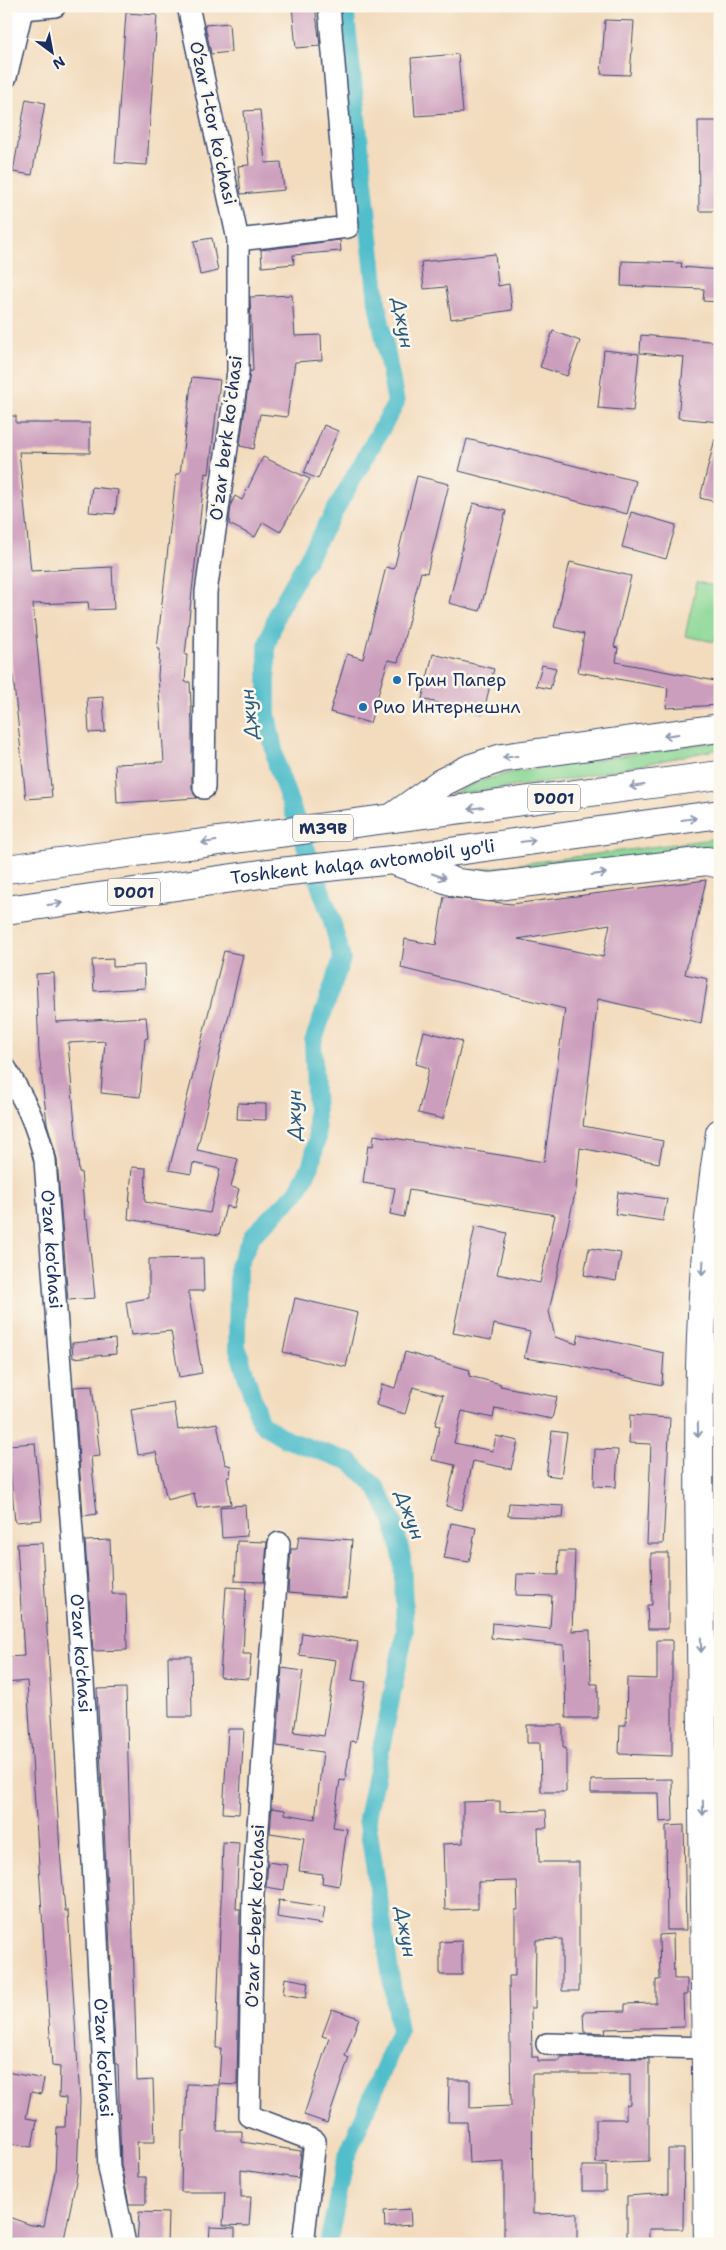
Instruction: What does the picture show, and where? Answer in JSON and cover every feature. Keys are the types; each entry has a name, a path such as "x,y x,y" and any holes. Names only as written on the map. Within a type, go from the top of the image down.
{"main road":[{"path":"388,820 441,784 471,768 502,758 720,728"},
{"name":"D001","path":"388,820 720,775"},
{"name":"Toshkent halqa avtomobil yo'li","path":"6,910 261,874 393,860 720,814"},
{"name":"M39B","path":"257,836 388,820"},
{"name":"D001","path":"6,870 257,836"},
{"path":"393,860 457,882 489,887 716,862"},
{"path":"708,2244 707,2048 710,1608 698,1411 701,1305 709,1208 720,1133"}],"street":[{"path":"6,77 23,8 56,6"},
{"name":"O‘zar 1-tor koʻchasi","path":"188,6 238,240"},
{"path":"238,240 348,227 329,6"},
{"name":"Oʻzar berk koʻchasi","path":"204,788 206,592 238,372 238,240"},
{"name":"O'zar ko'chasi","path":"6,1069 29,1106 39,1132 45,1160 85,1719 109,2167 125,2244"},
{"name":"O'zar 6-berk ko'chasi","path":"279,1543 253,1894 249,2116 315,2141 304,2244"},
{"path":"547,2044 707,2048"}],"green space":[{"path":"697,582 720,587 720,623 715,642 685,636"},
{"path":"720,741 720,749 565,780 449,795 478,782 508,773"},
{"path":"720,838 720,845 489,876 459,872"}],"building":[{"path":"292,6 315,6 320,46 296,48"},
{"path":"126,13 157,15 147,165 115,163"},
{"path":"605,20 634,21 630,75 601,74"},
{"path":"229,23 231,52 211,54 205,25"},
{"path":"458,54 463,113 415,116 411,58"},
{"path":"26,99 45,103 32,175 13,172"},
{"path":"260,110 265,163 281,162 284,190 241,194 238,166 249,165 244,111"},
{"path":"698,121 720,121 720,211 699,211"},
{"path":"212,238 218,271 200,275 194,241"},
{"path":"340,240 341,251 293,255 294,264 262,267 261,250"},
{"path":"495,254 498,286 509,284 512,310 451,319 446,287 424,289 421,262"},
{"path":"622,261 682,263 681,267 720,270 720,302 703,301 704,289 621,286"},
{"path":"292,295 295,336 321,335 322,360 295,362 287,417 260,414 254,449 240,446 250,371 253,371 250,297"},
{"path":"553,331 580,341 567,376 540,367"},
{"path":"641,335 720,342 720,422 678,418 684,357 640,353"},
{"path":"604,350 639,354 633,411 598,408"},
{"path":"192,377 220,380 209,474 205,473 185,655 187,655 185,682 190,682 192,788 197,798 117,803 115,764 164,762 158,676 160,649 157,649 176,474 180,474"},
{"path":"6,416 16,416 16,423 90,423 90,453 19,452 31,571 112,567 114,609 89,610 88,602 33,604 52,797 26,799 6,609"},
{"path":"324,425 338,431 318,479 304,473"},
{"path":"467,439 636,481 627,514 459,471"},
{"path":"715,439 720,440 720,503 700,498"},
{"path":"263,457 310,479 280,532 263,522 255,537 229,524 231,504 235,496 242,500"},
{"path":"417,476 449,484 427,573 421,572 398,662 388,660 370,723 330,712 347,654 363,659 386,567 394,569"},
{"path":"92,487 118,490 115,514 89,512"},
{"path":"473,503 506,511 480,611 449,603"},
{"path":"631,512 676,525 666,559 622,547"},
{"path":"570,562 631,576 614,647 618,648 616,662 720,682 720,705 666,708 668,688 578,672 584,634 554,627"},
{"path":"433,654 494,669 483,714 422,699"},
{"path":"542,665 556,668 550,689 536,686"},
{"path":"103,697 105,732 89,733 87,698"},
{"path":"706,880 685,974 708,979 701,1023 598,999 583,1126 663,1141 659,1163 580,1148 576,1189 549,1311 555,1337 577,1344 579,1334 664,1353 662,1385 567,1364 524,1358 530,1332 494,1324 491,1340 453,1333 475,1226 507,1233 497,1274 540,1283 555,1215 409,1190 404,1217 390,1214 395,1188 363,1183 368,1145 373,1146 374,1135 544,1162 565,1009 401,968 405,939 436,945 444,897 512,904","holes":["610,924 603,957 518,939"]},
{"path":"224,951 243,955 197,1150 238,1159 231,1187 239,1189 234,1208 226,1206 219,1235 128,1219 132,1167 146,1168 145,1202 210,1213 220,1169 193,1163 191,1174 169,1170"},
{"path":"113,959 113,967 144,965 145,988 94,991 92,960"},
{"path":"54,973 56,1022 146,1017 148,1038 145,1039 140,1097 101,1093 105,1041 68,1043 79,1172 81,1172 85,1220 87,1219 95,1298 68,1300 57,1159 47,1123 39,1053 36,974"},
{"path":"424,1031 462,1041 443,1119 418,1113 429,1068 416,1064"},
{"path":"238,1103 266,1104 266,1120 237,1119"},
{"path":"618,1192 667,1199 663,1221 615,1214"},
{"path":"589,1248 621,1253 616,1281 584,1275"},
{"path":"203,1258 204,1291 188,1291 202,1373 179,1377 171,1331 131,1335 126,1302 149,1298 149,1259"},
{"path":"295,1298 358,1313 346,1367 283,1352"},
{"path":"115,1339 116,1354 73,1358 72,1343"},
{"path":"405,1352 470,1370 469,1376 501,1384 500,1386 557,1397 552,1419 495,1408 493,1418 462,1411 454,1443 493,1451 496,1436 518,1441 511,1469 473,1461 462,1510 446,1506 455,1465 432,1460 440,1426 435,1425 443,1395 413,1387 405,1414 376,1405 382,1384 395,1388"},
{"path":"92,1386 100,1456 91,1457 97,1514 83,1516 74,1387"},
{"path":"174,1403 178,1430 217,1423 225,1464 231,1466 230,1477 227,1477 231,1504 197,1508 194,1493 167,1500 156,1452 138,1455 131,1410"},
{"path":"630,1415 670,1418 663,1544 647,1544 651,1444 629,1443"},
{"path":"552,1431 567,1433 561,1477 546,1475"},
{"path":"35,1443 42,1520 15,1522 8,1445"},
{"path":"595,1449 618,1450 616,1487 594,1486"},
{"path":"509,1503 564,1506 563,1518 508,1516"},
{"path":"245,1505 247,1536 222,1538 220,1507"},
{"path":"451,1523 476,1528 469,1562 444,1558"},
{"path":"299,1536 352,1540 347,1598 288,1593 291,1549 297,1549"},
{"path":"110,1540 112,1594 126,1594 127,1650 93,1651 85,1541"},
{"path":"237,1541 267,1542 264,1582 235,1581"},
{"path":"42,1543 60,1852 65,1911 68,1911 80,2100 77,2176 63,2244 28,2244 6,2236 6,2216 31,2225 44,2226 55,2172 57,2127 65,2127 66,2098 59,2097 60,2067 52,2066 27,1681 6,1683 6,1657 24,1656 17,1544"},
{"path":"559,1551 575,1551 572,1631 590,1630 591,1684 598,1684 598,1718 566,1718 564,1645 491,1638 492,1623 550,1629 552,1596 516,1595 517,1574 558,1575"},
{"path":"651,1553 668,1553 668,1629 648,1629 647,1605 652,1605"},
{"path":"226,1587 246,1588 243,1654 251,1654 249,1679 220,1677"},
{"path":"302,1633 358,1642 352,1680 366,1682 356,1742 351,1741 345,1781 340,1780 333,1827 347,1829 339,1886 322,1883 323,1874 299,1871 304,1838 270,1833 272,1808 285,1810 285,1814 315,1819 323,1752 277,1746 282,1668 303,1671 294,1732 324,1736 336,1660 299,1655"},
{"path":"657,1640 672,1640 672,1756 619,1754 620,1725 626,1725 627,1678 657,1679"},
{"path":"168,1656 191,1656 192,1717 169,1717"},
{"path":"126,1688 137,2081 153,2080 155,2142 137,2142 138,2177 146,2177 146,2204 129,2204 121,2165 118,2064 116,2064 97,1689"},
{"path":"527,1725 563,1725 563,1748 566,1748 566,1792 541,1792 540,1743 527,1743"},
{"path":"228,1729 244,1729 239,1814 223,1813"},
{"path":"672,1779 673,1821 660,1822 659,1793 591,1793 591,1780"},
{"path":"500,1801 500,1812 546,1810 547,1828 538,1828 539,1862 579,1862 579,1991 562,1991 562,1939 536,1940 535,2008 531,2008 532,2057 538,2057 538,2061 560,2061 560,2057 649,2059 649,2161 596,2163 596,2119 626,2119 626,2105 630,2104 630,2074 532,2074 533,2214 577,2213 577,2244 504,2244 504,2161 469,2163 467,2122 448,2122 449,2080 470,2080 470,2108 511,2106 509,1976 515,1976 515,1910 518,1910 517,1881 478,1882 478,1909 445,1910 443,1844 463,1843 463,1802"},
{"path":"684,1825 686,1930 667,1930 666,1826"},
{"path":"223,1842 239,1843 236,1909 240,1909 237,2085 219,2084 221,2048 216,2048"},
{"path":"268,1862 288,1865 284,1890 266,1887"},
{"path":"279,1900 325,1907 322,1924 277,1917"},
{"path":"673,1934 674,1979 687,1979 687,1995 683,1995 684,2027 605,2029 606,2033 584,2032 583,2012 625,2011 625,2004 656,2003 656,1980 660,1980 659,1935"},
{"path":"462,1941 462,1975 440,1975 440,1942"},
{"path":"285,1978 308,1982 306,1998 283,1994"},
{"path":"332,2009 359,2018 345,2056 349,2058 327,2123 304,2115 329,2038 322,2036"},
{"path":"6,2072 44,2079 41,2094 31,2092 26,2118 37,2120 32,2147 6,2143"},
{"path":"187,2084 219,2085 217,2131 242,2131 242,2142 301,2151 298,2178 241,2170 241,2197 251,2197 249,2226 223,2225 225,2192 181,2192 182,2131 185,2131"},
{"path":"668,2149 684,2149 683,2229 649,2229 649,2244 627,2244 627,2196 668,2193"},
{"path":"582,2166 606,2166 606,2191 582,2191"},
{"path":"410,2209 411,2225 385,2227 384,2211"},
{"path":"139,2212 168,2213 167,2244 137,2244"},
{"path":"210,2227 235,2228 235,2244 209,2244"}],"waterway":[{"name":"Джун","path":"328,2244 346,2158 399,2032 367,1818 405,1631 402,1557 393,1521 377,1488 351,1462 285,1439 260,1422 237,1346 238,1266 252,1236 297,1192 311,1165 317,1140 313,1042 342,959 331,918 277,766 267,714 267,645 278,611 396,403 377,302 345,6"}],"place":[{"name":"Грин Папер","path":"397,680"},
{"name":"Рио Интернешнл","path":"363,707"}]}
